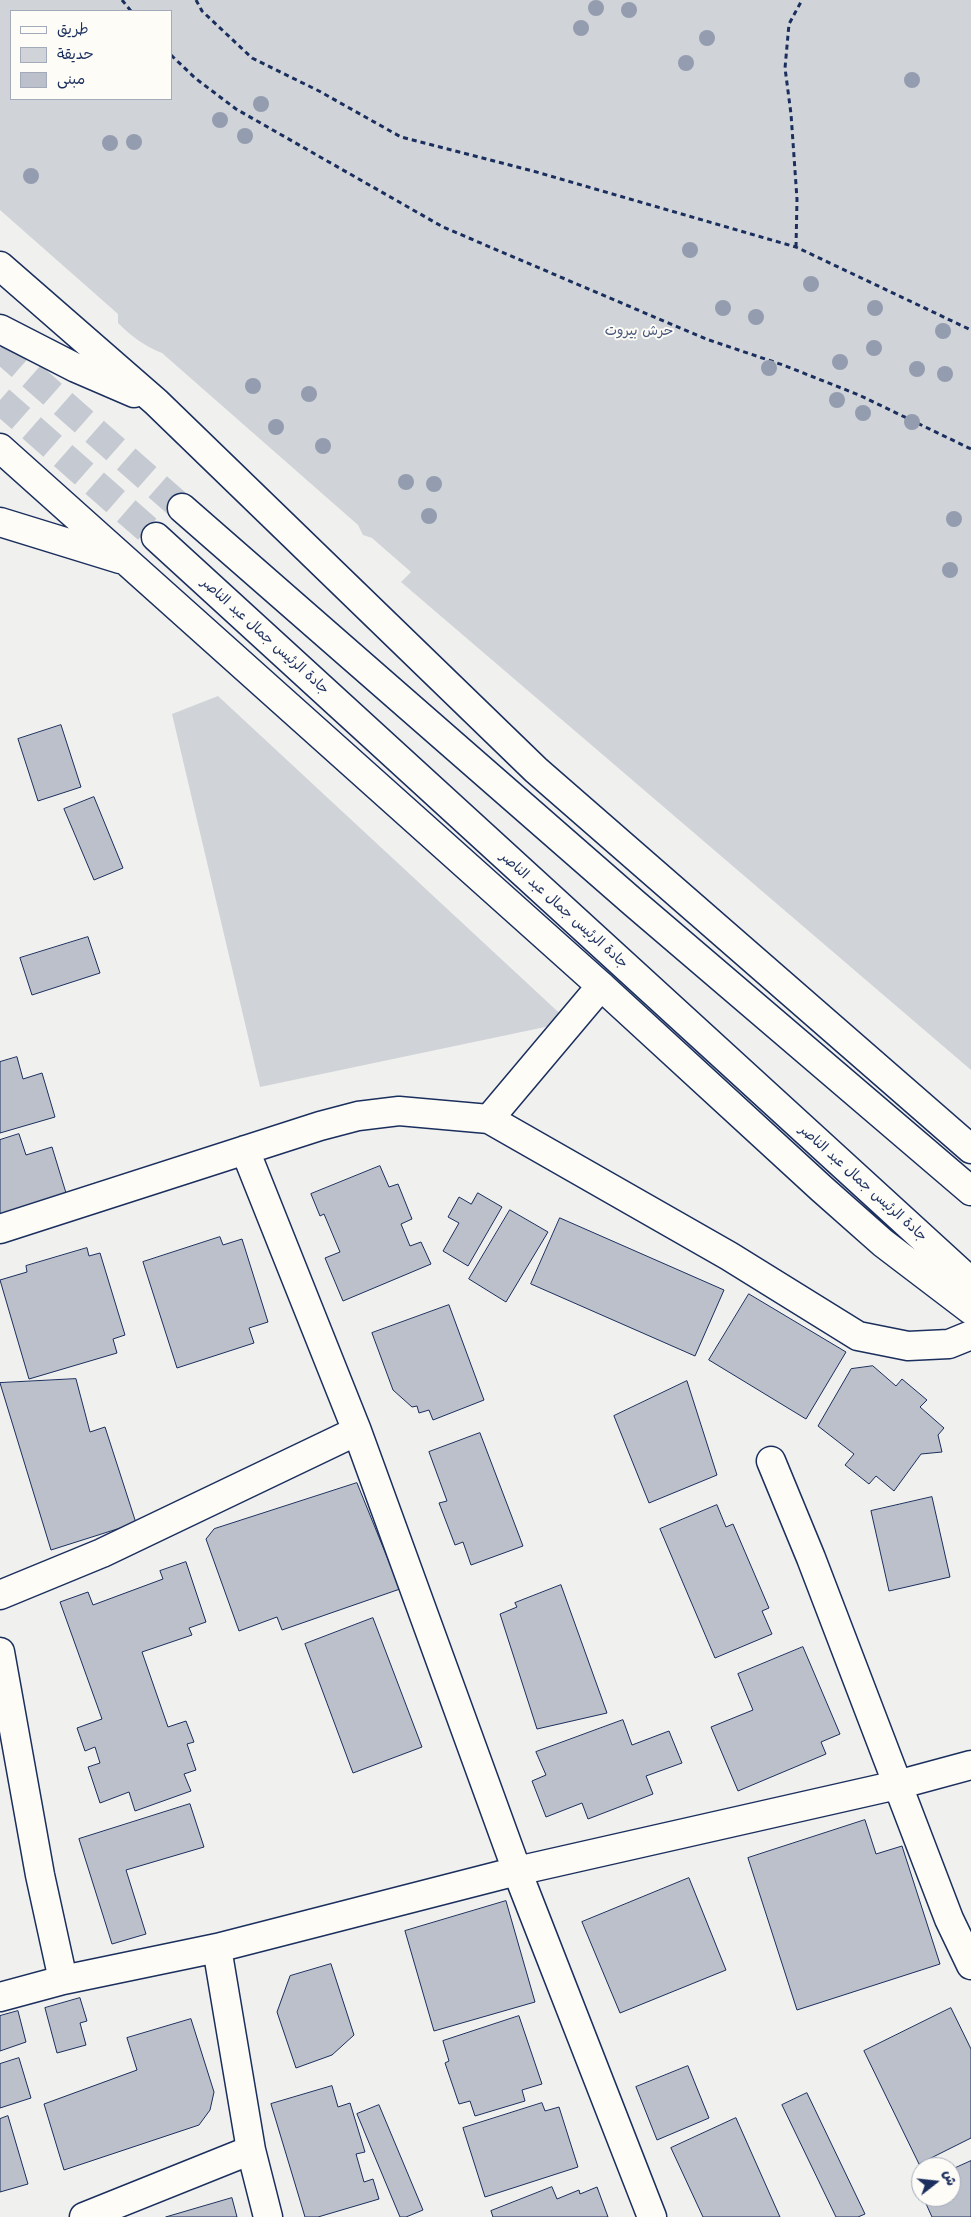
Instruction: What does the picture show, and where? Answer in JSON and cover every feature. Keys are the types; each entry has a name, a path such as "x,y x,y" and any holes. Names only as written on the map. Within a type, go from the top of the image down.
{"main road":[{"path":"0,266 156,402 536,770 971,1150"},
{"path":"0,329 76,368 156,402"},
{"path":"0,448 601,986 822,1189 883,1243 971,1310"},
{"path":"182,508 641,909 971,1191"},
{"path":"0,522 129,562"},
{"name":"جادة الرئيس جمال عبد الناصر","path":"156,537 971,1282"},
{"path":"489,1119 601,986"},
{"path":"0,1229 320,1126 358,1116 399,1111 489,1119 729,1256 858,1336 908,1346 949,1344 971,1335"},
{"path":"245,1150 358,1431 517,1871 652,2217"},
{"path":"0,1595 102,1553 358,1431"},
{"path":"771,1461 949,1919 971,1965"},
{"path":"0,1652 34,1846 62,1980"},
{"path":"0,1997 62,1980 217,1948 517,1871 897,1785 971,1765"},
{"path":"217,1948 251,2150 268,2217"},
{"path":"84,2217 251,2150"}],"path":[{"path":"122,0 130,10"},
{"path":"196,0 202,11 252,58 319,91 400,137 534,171 796,247 971,330"},
{"path":"796,247 797,199 792,124 785,68 789,24 802,0"},
{"path":"172,56 195,78 236,109 442,226 706,339 783,365 859,395 971,449"}],"green space":[{"name":"حرش بيروت","path":"0,0 971,0 971,1070 401,582 411,572 372,538 363,535 358,525 162,353 144,344 128,332 118,323 118,314 0,210"},
{"path":"218,696 569,1022 260,1087 172,714"}],"building":[{"path":"61,725 81,787 38,801 18,739"},
{"path":"94,797 123,868 94,880 64,809"},
{"path":"88,937 100,973 32,995 20,958"},
{"path":"17,1057 23,1079 42,1073 55,1117 0,1133 0,1062"},
{"path":"19,1134 26,1155 52,1147 66,1193 0,1214 0,1140"},
{"path":"380,1166 389,1187 398,1184 412,1219 401,1224 410,1246 421,1242 431,1264 343,1301 325,1258 340,1252 324,1214 320,1216 311,1194"},
{"path":"478,1193 502,1207 468,1266 443,1251 459,1223 448,1217 459,1197 471,1204"},
{"path":"510,1210 548,1232 506,1302 469,1279"},
{"path":"560,1218 724,1290 695,1356 531,1284"},
{"path":"220,1237 223,1245 242,1239 268,1322 249,1328 254,1343 177,1368 143,1262"},
{"path":"87,1248 89,1256 100,1253 125,1335 113,1339 117,1353 29,1379 0,1280 27,1272 26,1266"},
{"path":"749,1294 846,1352 806,1419 709,1360"},
{"path":"449,1305 484,1400 433,1420 429,1410 419,1413 417,1406 412,1407 393,1390 372,1333"},
{"path":"873,1366 896,1386 902,1379 927,1400 920,1407 944,1428 938,1435 942,1452 921,1454 894,1491 876,1476 869,1484 845,1465 854,1454 818,1426 851,1369"},
{"path":"76,1379 90,1432 105,1427 136,1523 51,1550 0,1383"},
{"path":"687,1381 717,1475 649,1503 614,1416"},
{"path":"480,1433 523,1546 471,1565 463,1542 455,1545 439,1503 447,1501 429,1452"},
{"path":"357,1483 400,1589 282,1630 277,1617 239,1631 206,1539 214,1529"},
{"path":"932,1497 950,1577 889,1591 871,1511"},
{"path":"717,1505 726,1527 733,1524 769,1608 762,1611 772,1634 715,1658 660,1529"},
{"path":"186,1562 206,1622 189,1628 192,1635 142,1652 168,1727 186,1721 194,1742 187,1744 196,1770 184,1774 191,1791 135,1811 129,1792 100,1803 88,1767 100,1763 95,1747 85,1751 77,1728 102,1719 60,1602 88,1592 93,1605 163,1579 160,1571"},
{"path":"561,1585 607,1713 537,1729 500,1614 517,1607 515,1603"},
{"path":"373,1618 422,1747 353,1773 305,1644"},
{"path":"803,1647 840,1734 821,1742 826,1754 738,1791 711,1727 753,1710 738,1674"},
{"path":"623,1720 632,1745 669,1731 682,1763 646,1776 653,1794 588,1819 582,1803 546,1817 532,1781 546,1775 536,1752"},
{"path":"190,1804 204,1847 126,1870 146,1934 112,1944 79,1839"},
{"path":"865,1820 876,1854 902,1846 940,1964 797,2010 748,1858"},
{"path":"689,1878 726,1970 620,2013 582,1922"},
{"path":"506,1901 535,2002 434,2031 405,1931"},
{"path":"331,1964 354,2035 332,2055 296,2068 277,2012 290,1976"},
{"path":"80,1998 87,2021 80,2023 86,2045 57,2053 45,2008"},
{"path":"951,2008 971,2049 971,2138 933,2157 916,2157 864,2051"},
{"path":"18,2011 26,2042 0,2051 0,2016"},
{"path":"519,2016 542,2084 522,2090 525,2101 475,2116 470,2101 459,2104 445,2063 449,2061 443,2041"},
{"path":"191,2019 214,2092 210,2110 199,2125 64,2170 44,2104 137,2070 127,2038"},
{"path":"19,2058 31,2098 0,2108 0,2064"},
{"path":"688,2066 709,2118 657,2140 636,2087"},
{"path":"332,2086 338,2107 350,2103 365,2152 356,2154 364,2182 373,2179 379,2199 318,2217 305,2217 271,2104"},
{"path":"807,2093 865,2214 858,2217 836,2217 782,2105"},
{"path":"542,2103 545,2111 559,2107 578,2167 485,2197 463,2128"},
{"path":"379,2105 423,2210 406,2217 400,2217 357,2114"},
{"path":"8,2116 28,2184 0,2192 0,2119"},
{"path":"736,2118 780,2217 703,2217 671,2148"},
{"path":"971,2161 971,2217 932,2217 928,2207 961,2207 961,2166"},
{"path":"552,2187 557,2199 579,2190 580,2194 597,2187 608,2217 493,2217 491,2211"},
{"path":"232,2198 237,2217 166,2217"}],"tunnel":[{"path":"0,348 182,508"},
{"path":"0,400 156,537"}]}
